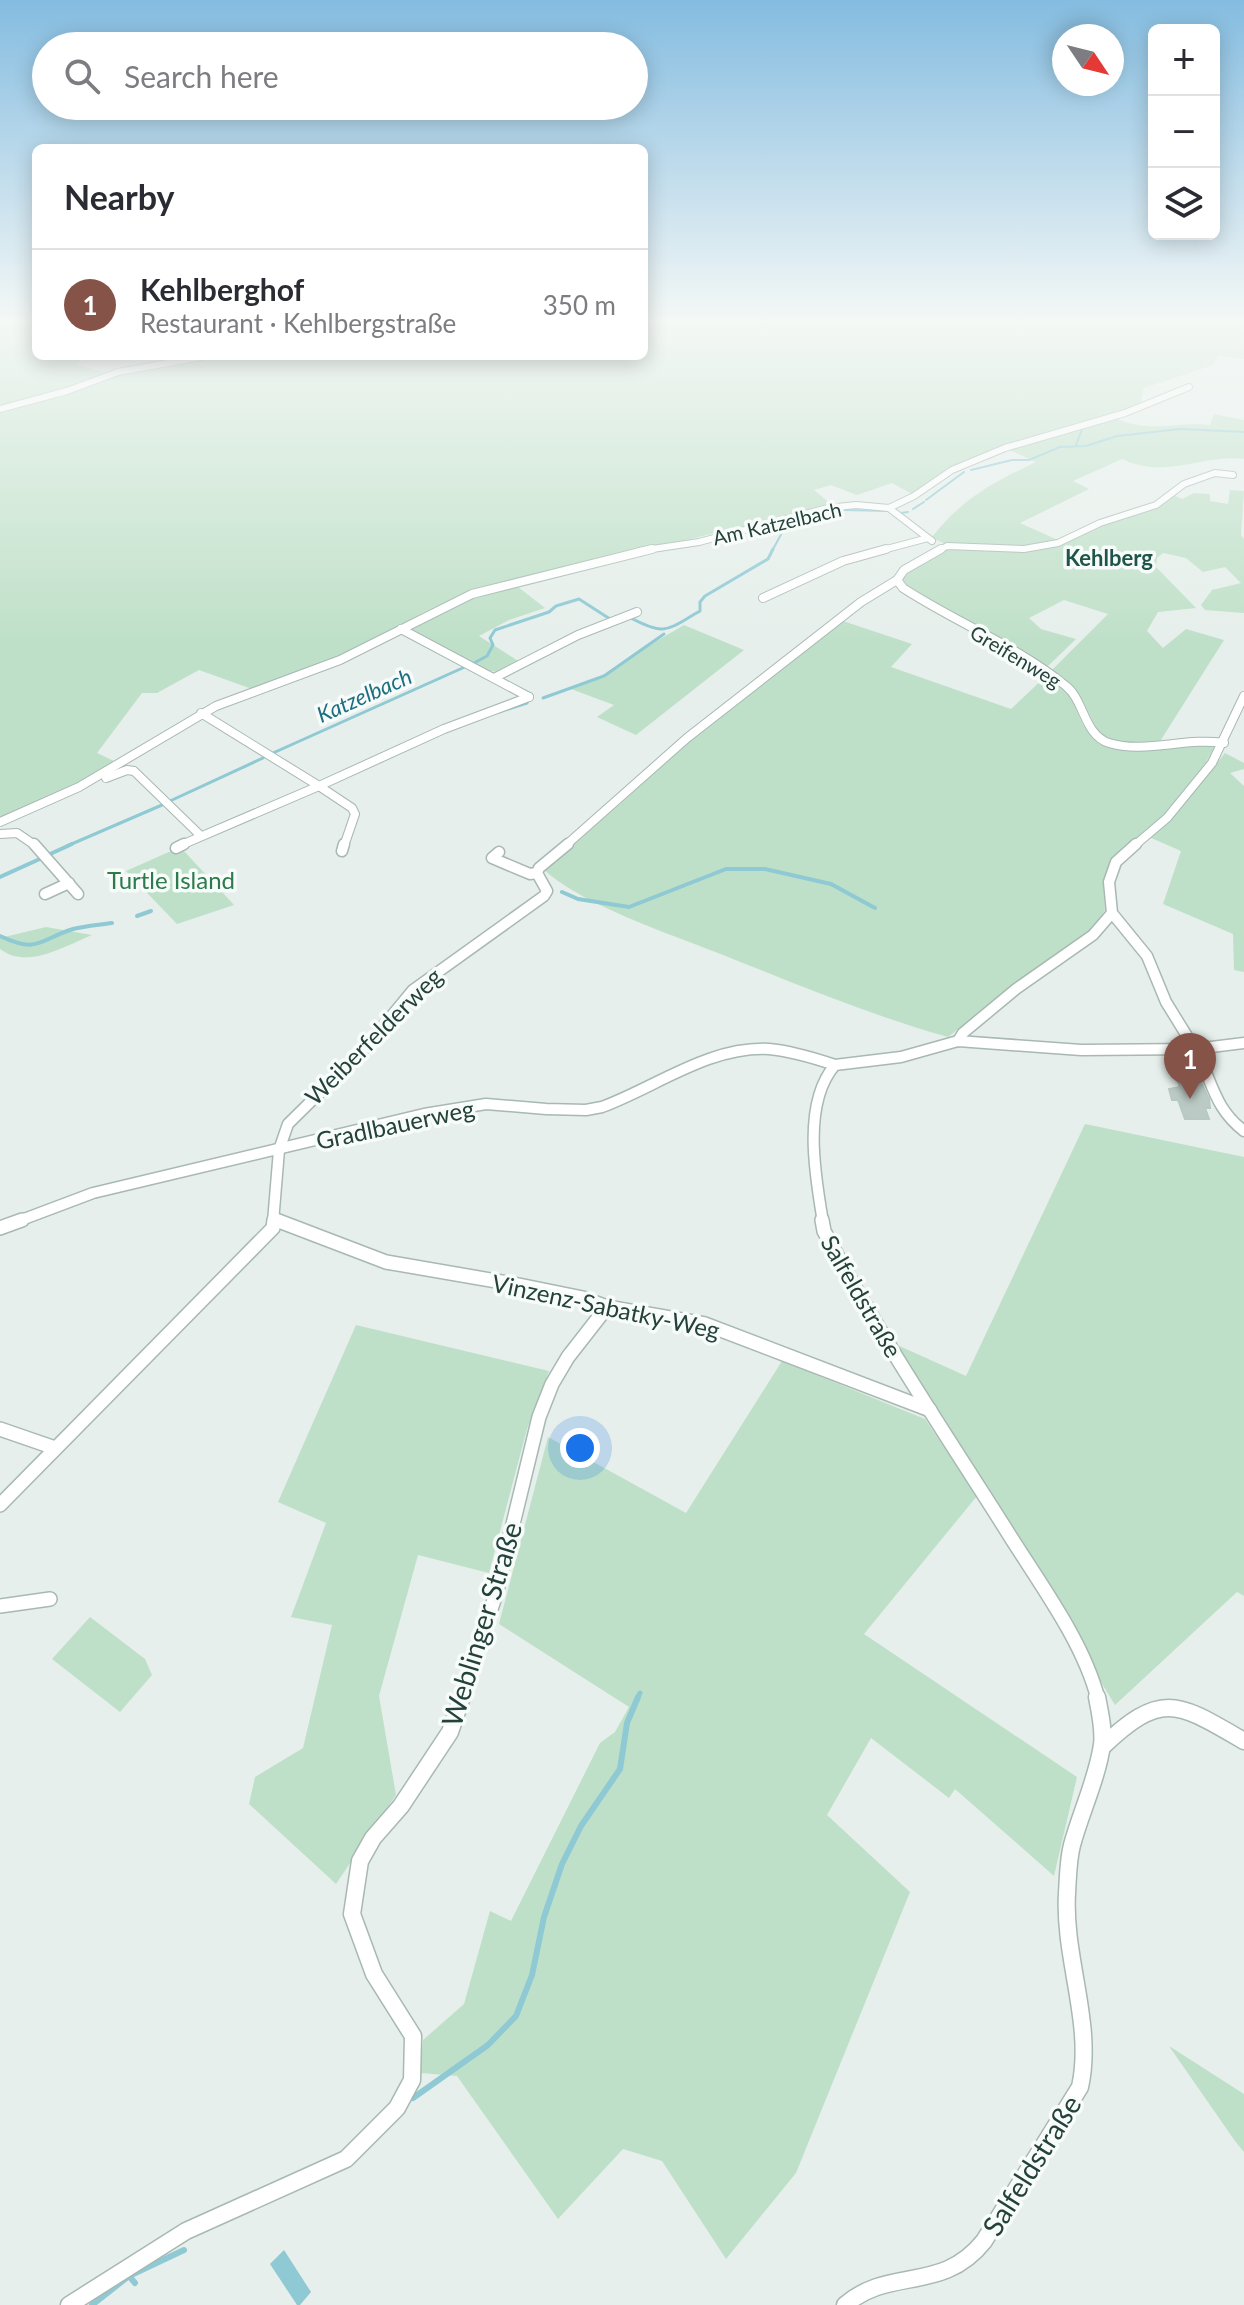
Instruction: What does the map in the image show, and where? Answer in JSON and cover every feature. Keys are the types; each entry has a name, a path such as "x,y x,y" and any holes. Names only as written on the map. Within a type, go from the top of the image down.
{"street":[{"path":"943,548 889,508 914,496 952,470 1005,448 1082,426"},
{"path":"499,852 492,858 530,874 537,873 687,738 861,602 897,580 904,570 943,548 1024,549 1058,543 1100,523 1156,505 1184,484 1215,473 1233,475"},
{"name":"Am Katzelbach","path":"79,787 201,713 316,670 472,594 634,552 699,542 837,506 889,508"},
{"path":"763,598 841,562 928,538"},
{"name":"Greifenweg","path":"897,580 903,588 932,607 1070,689 1092,730 1105,742 1129,747 1204,740 1224,743"},
{"path":"494,678 578,635 637,612"},
{"path":"176,848 444,729 529,697 401,629"},
{"path":"1244,696 1212,763 1167,818 1116,862 1109,882 1112,913 1147,956 1166,1002 1195,1049 1213,1098 1223,1115 1244,1131"},
{"path":"201,713 352,808 355,814 342,851"},
{"name":"Am Katzelbach","path":"0,822 79,787 130,770 201,836"},
{"path":"0,834 26,836 78,894"},
{"name":"Weiberfelderweg","path":"276,1220 279,1150 288,1124 365,1048 413,990 465,949 544,896 547,891 537,873"},
{"path":"45,894 69,883"},
{"path":"958,1041 963,1033 1016,989 1093,935 1112,913"},
{"path":"835,1065 901,1057 958,1041 1081,1050 1195,1049 1244,1043"},
{"name":"Gradlbauerweg","path":"0,1228 93,1193 424,1114 471,1106 586,1110 602,1107 709,1060 746,1051 797,1053 835,1065"},
{"name":"Salfeldstraße","path":"835,1065 823,1079 815,1105 816,1180 824,1231 858,1296 1010,1533 1088,1668 1099,1707 1102,1747 1071,1849 1067,1896 1067,1928 1084,2045 1085,2065 1080,2087 984,2241 967,2261 949,2270 864,2292 845,2305"},
{"path":"0,1505 241,1264 273,1228 276,1220"},
{"name":"Vinzenz-Sabatky-Weg","path":"276,1220 386,1262 514,1284 583,1298 607,1307 727,1331 930,1410"},
{"name":"Weblinger Straße","path":"69,2305 186,2231 346,2159 397,2108 412,2080 413,2036 374,1974 357,1934 352,1914 360,1861 373,1838 401,1806 450,1732 496,1594 539,1417 552,1384 568,1357 607,1307"},
{"path":"0,1429 55,1448"},
{"path":"0,1606 50,1599"},
{"path":"1102,1747 1138,1715 1174,1706 1244,1741"}],"green space":[{"path":"0,426 1244,426 1244,459 1228,458 1154,467 1122,459 1073,481 1089,489 1020,523 1060,541 1030,546 975,548 943,543 932,537 955,512 979,493 1036,462 1005,448 952,470 914,495 892,483 857,495 831,485 814,490 832,505 469,592 424,612 358,649 305,672 252,689 199,670 157,693 142,693 97,753 116,762 81,783 0,819"},
{"path":"1230,490 1244,491 1241,535 1244,539 1244,613 1205,610 1201,605 1212,590 1241,583 1225,567 1203,572 1186,558 1163,553 1157,558 1156,567 1196,608 1158,612 1147,631 1163,648 1186,629 1224,640 1159,743 1127,745 1106,738 1098,731 1083,701 1052,670 1108,614 1064,600 1029,618 1041,629 1076,639 1046,668 900,581 901,576 924,560 949,548 1023,550 1046,547 1148,509 1172,494 1182,499 1194,493 1210,494 1210,501 1228,504"},
{"path":"513,583 545,608 509,620 479,636 520,662 499,672 489,671 408,628 464,599"},
{"path":"840,620 912,644 891,667 1011,709 1047,675 1066,691 1086,729 1097,740 1111,747 1143,751 1209,744 1214,748 1204,766 1165,815 1110,864 1103,885 1105,910 1095,927 948,1037 832,998 625,916 578,894 542,868 619,805 703,728"},
{"path":"684,625 744,650 636,735 597,717 614,705 571,689 603,678 638,652"},
{"path":"1225,753 1244,763 1244,769 1230,773 1244,786 1244,972 1234,970 1233,934 1163,904 1181,851 1149,837 1174,816"},
{"name":"Turtle Island","path":"183,850 234,905 177,924 126,871 171,851"},
{"path":"46,927 92,935 34,957 11,955 0,949 0,938"},
{"path":"1085,1124 1244,1157 1244,1596 1237,1592 1115,1705 895,1344 966,1376"},
{"path":"356,1325 549,1371 527,1429 489,1573 418,1555 379,1696 396,1795 336,1884 249,1804 255,1777 303,1748 332,1625 291,1617 326,1523 278,1502"},
{"path":"782,1361 925,1419 977,1496 864,1634 1077,1777 1054,1876 955,1789 949,1798 871,1738 827,1815 910,1892 796,2173 726,2259 662,2161 623,2149 558,2219 457,2076 420,2073 423,2040 464,2004 490,1911 511,1921 600,1743 615,1732 629,1707 499,1624 548,1437 686,1513"},
{"path":"90,1617 145,1659 152,1675 120,1712 52,1659"},
{"path":"1169,2046 1244,2094 1244,2152 1235,2141"}],"water":[{"path":"284,2250 311,2292 300,2305 297,2305 270,2264"}],"building":[{"path":"1177,1080 1200,1080 1209,1099 1210,1108 1205,1108 1209,1119 1185,1119 1178,1100 1172,1100 1169,1089 1180,1087"}],"waterway":[{"path":"1076,445 1083,427"},
{"name":"Katzelbach","path":"971,470 1012,460 1029,460 1060,447 1086,446 1117,436 1180,429 1244,432"},
{"name":"Katzelbach","path":"926,500 964,472"},
{"name":"Katzelbach","path":"913,509 924,502"},
{"name":"Katzelbach","path":"844,510 889,511"},
{"name":"Katzelbach","path":"822,515 838,511"},
{"name":"Katzelbach","path":"901,513 908,512"},
{"name":"Katzelbach","path":"772,551 784,529 814,517"},
{"name":"Katzelbach","path":"631,618 660,629 673,626 700,611 700,602 705,596 768,559 772,551"},
{"name":"Katzelbach","path":"474,663 487,656 493,645 490,638 495,630 549,612 556,606 579,599 610,619"},
{"name":"Katzelbach","path":"543,698 604,676 664,634"},
{"name":"Katzelbach","path":"273,753 467,666"},
{"name":"Katzelbach","path":"499,712 527,703"},
{"name":"Katzelbach","path":"170,801 263,758"},
{"name":"Katzelbach","path":"67,846 162,805"},
{"name":"Katzelbach","path":"48,855 72,844"},
{"name":"Katzelbach","path":"0,877 42,858"},
{"path":"562,892 578,899 629,907 726,869 765,869 831,884 875,908"},
{"path":"137,916 151,911"},
{"path":"0,936 31,945 73,929 112,923"},
{"path":"638,1697 640,1693"},
{"path":"413,2098 488,2045 516,2016 532,1975 544,1917 562,1864 581,1826 620,1769 627,1723 638,1697"},
{"path":"129,2276 184,2250"},
{"path":"92,2305 129,2276"},
{"path":"129,2276 135,2283"}],"place":[{"name":"Kehlberghof","path":"1190,1099"}],"district":[{"name":"Kehlberg","path":"1109,557"}]}
